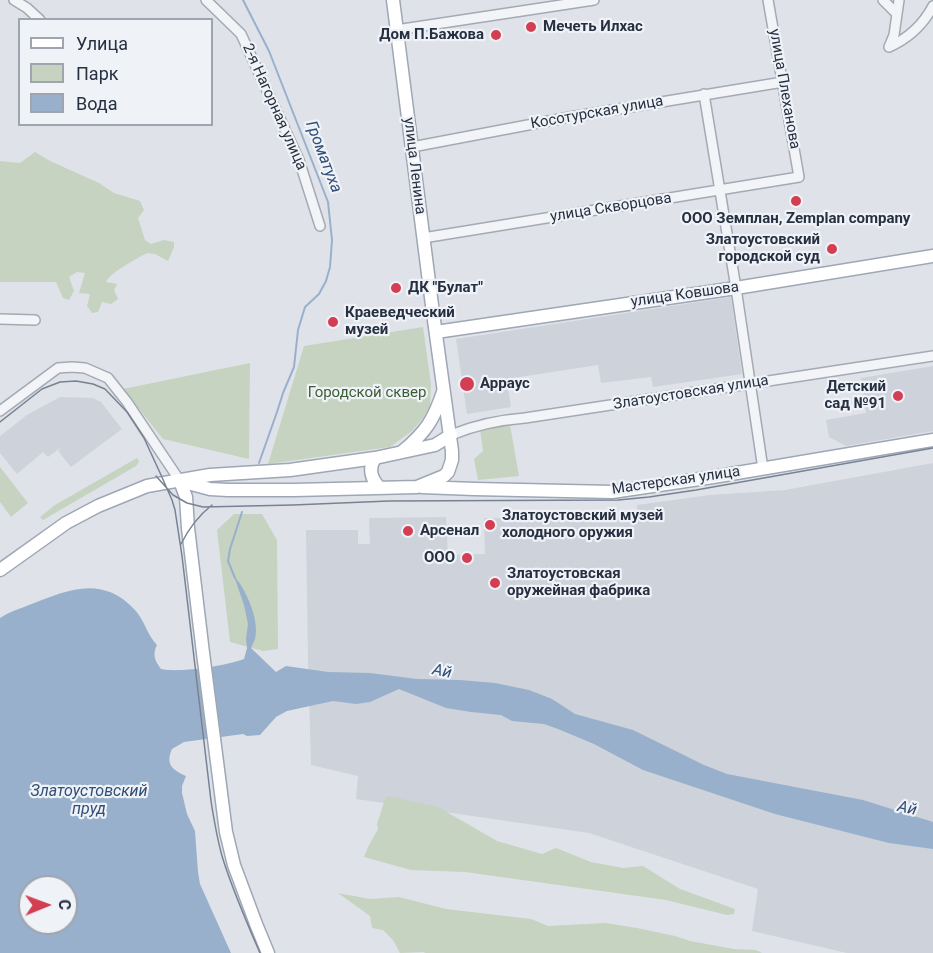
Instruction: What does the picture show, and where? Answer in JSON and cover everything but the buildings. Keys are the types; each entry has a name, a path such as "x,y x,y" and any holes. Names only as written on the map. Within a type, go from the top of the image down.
{"main road":[{"name":"улица Ленина","path":"393,0 453,451"},
{"name":"улица Ковшова","path":"436,332 736,288 933,256"},
{"path":"402,452 418,439 428,426 444,391"},
{"path":"0,570 66,523 98,506 147,486 210,476 298,469 375,458 435,445 451,435"},
{"name":"Мастерская улица","path":"180,481 210,489 228,490 417,487 612,492 933,440"},
{"path":"417,487 444,476 448,472 453,451 435,445"},
{"path":"375,458 371,474 373,481 379,487"},
{"path":"180,481 186,497 226,832 234,865 268,953"}],"street":[{"path":"14,0 38,18"},
{"name":"2-я Нагорная улица","path":"206,0 241,34 299,160 320,226"},
{"path":"396,30 594,0"},
{"name":"улица Плеханова","path":"768,0 799,177"},
{"path":"883,0 897,14"},
{"path":"899,0 894,35 889,47 905,39 928,15 933,6"},
{"name":"Косотурская улица","path":"412,147 570,117 783,82"},
{"path":"704,94 763,469"},
{"name":"улица Скворцова","path":"423,238 799,177"},
{"path":"0,319 35,320"},
{"name":"Златоустовская улица","path":"451,435 479,425 504,420 933,356"},
{"path":"0,411 58,368 85,368 108,378 127,402 180,481"}],"shaded area":[{"path":"731,297 742,374 653,387 651,377 601,383 598,365 507,379 511,407 467,414 456,339"},
{"name":"Детский сад №91","path":"933,366 933,431 846,446 829,437 826,420 866,413 861,378"},
{"path":"60,397 93,398 101,402 122,429 71,467 58,451 60,448 48,457 43,452 17,474 0,453 0,436 27,415"},
{"name":"Златоустовская оружейная фабрика","path":"933,463 933,953 847,953 752,931 758,889 589,833 356,799 358,776 311,765 306,530 358,530 358,544 370,544 369,518 446,517 448,555 485,554 484,518 611,519 637,515 637,505 710,495 785,490"}],"green space":[{"path":"35,152 99,183 114,193 140,201 144,210 138,218 145,240 151,244 164,240 174,242 168,261 155,254 147,253 118,270 106,282 117,284 114,290 118,299 111,304 102,302 98,312 92,313 87,306 90,294 79,293 85,273 77,272 69,277 74,291 69,300 63,298 56,282 0,282 0,161 20,163"},
{"name":"Городской сквер","path":"423,327 431,384 430,407 412,431 390,447 268,464 304,346"},
{"path":"250,363 249,459 163,439 123,389"},
{"path":"510,425 519,476 478,480 474,459 483,451 480,430"},
{"path":"137,458 139,462 136,466 43,520 40,517 55,505"},
{"path":"0,467 28,503 11,517 0,502"},
{"path":"234,514 262,514 277,540 278,649 263,651 230,642 217,530"},
{"path":"387,796 438,807 497,841 542,854 556,848 591,862 623,868 643,866 680,889 735,909 734,914 727,915 666,900 465,872 411,870 364,857 378,829 377,824"},
{"path":"338,893 370,899 399,897 446,909 531,919 548,926 605,923 734,949 756,950 762,953 400,953 393,940 383,930 372,928 370,916"}],"water":[{"name":"Златоустовский пруд","path":"234,576 247,597 256,623 255,639 251,648 276,672 286,666 328,672 495,683 529,690 552,699 575,714 633,730 727,774 863,800 933,822 933,849 889,843 775,814 643,770 594,744 544,724 512,721 501,715 446,708 399,689 370,702 356,704 333,701 287,711 276,717 260,735 243,734 184,742 172,749 170,763 177,772 186,776 182,793 187,814 195,831 200,884 231,953 0,953 0,618 71,590 84,588 110,592 123,599 135,610 157,645 155,658 157,663 161,669 169,670 215,666 244,659 248,624"}],"waterway":[{"name":"Громатуха","path":"243,0 269,51 328,202 332,240 330,267 326,281 319,294 305,307 298,330 294,367 259,463"},
{"name":"Громатуха","path":"235,578 228,561 242,512"}],"tram line":[{"path":"0,422 42,389 60,382 76,381 105,389 127,412 144,438 175,510 211,801 219,842 235,893 260,953"},
{"path":"156,476 173,495 187,503 203,507 389,501 618,500 696,490 933,448"},
{"path":"181,544 194,523 212,505"}],"place":[{"name":"Мечеть Илхас","path":"531,27"},
{"name":"Дом П.Бажова","path":"496,35"},
{"name":"ООО Земплан, Zemplan company","path":"796,201"},
{"name":"Златоустовский городской суд","path":"832,249"},
{"name":"ДК \"Булат\"","path":"396,288"},
{"name":"Краеведческий музей","path":"333,322"},
{"name":"Арраус","path":"467,384"},
{"name":"Детский сад №91","path":"898,396"},
{"name":"Златоустовский музей холодного оружия","path":"490,525"},
{"name":"Арсенал","path":"408,531"},
{"name":"ООО","path":"467,558"},
{"name":"Златоустовская оружейная фабрика","path":"495,583"}],"water label":[{"name":"Ай","path":"442,672"},
{"name":"Ай","path":"907,809"}]}
